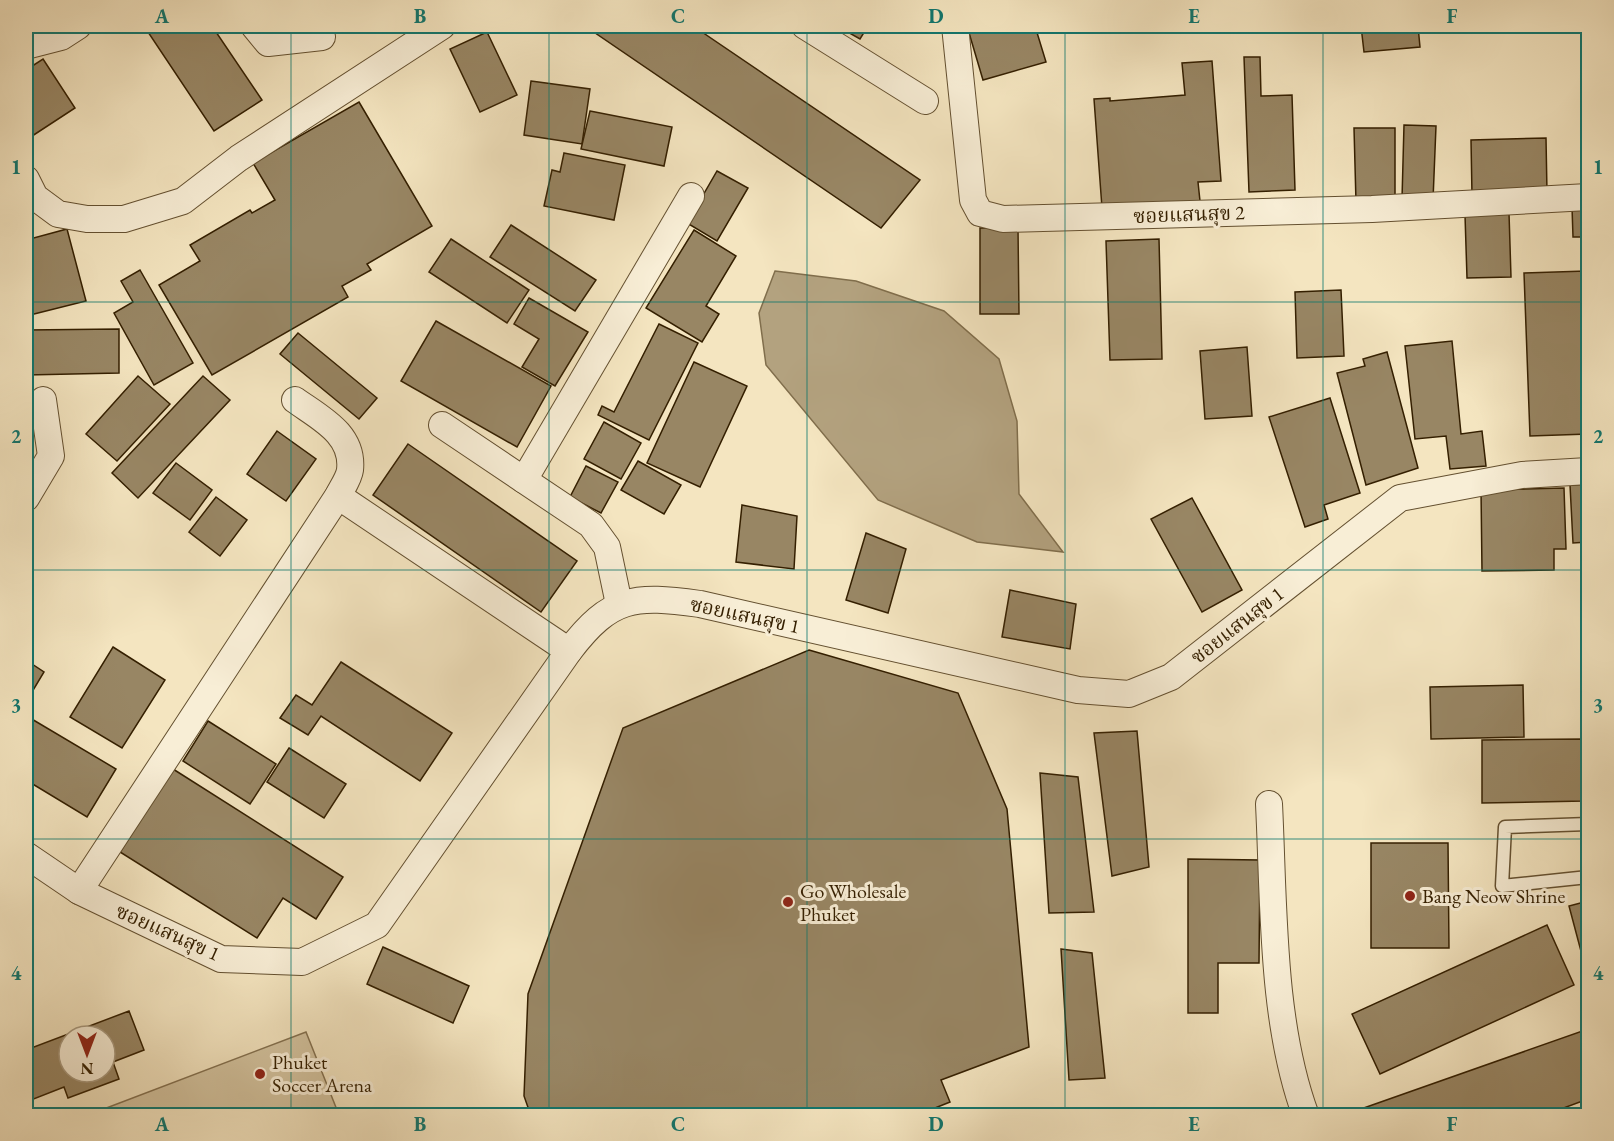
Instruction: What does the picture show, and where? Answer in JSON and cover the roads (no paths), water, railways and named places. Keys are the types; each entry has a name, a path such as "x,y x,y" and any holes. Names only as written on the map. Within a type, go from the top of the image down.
{"street":[{"path":"26,46 61,37 78,26"},
{"path":"254,26 267,43 322,37"},
{"path":"26,179 35,197 58,214 87,219 124,219 183,201 239,158 442,26"},
{"path":"805,26 925,101"},
{"name":"ซอยแสนสุข 2","path":"955,26 973,200 980,213 1003,219 1027,219 1372,209 1588,197"},
{"path":"524,480 691,196"},
{"path":"26,498 51,456 43,400"},
{"path":"79,891 338,496 350,472 348,448 337,430 295,400"},
{"path":"442,425 591,525 608,546 619,604"},
{"name":"ซอยแสนสุข 1","path":"26,855 79,891 221,959 302,962 377,926 569,651 591,622 619,604 659,599 700,604 1078,690 1129,694 1171,677 1400,498 1522,475 1588,471"},
{"path":"338,496 569,651"},
{"path":"1269,804 1276,975 1297,1091 1306,1116"}],"lane":[{"path":"1588,824 1506,827 1502,886 1588,877"}],"place":[{"name":"Bang Neow Shrine","path":"1410,896"},
{"name":"Go Wholesale Phuket","path":"788,902"},
{"name":"Phuket Soccer Arena","path":"260,1074"}]}
